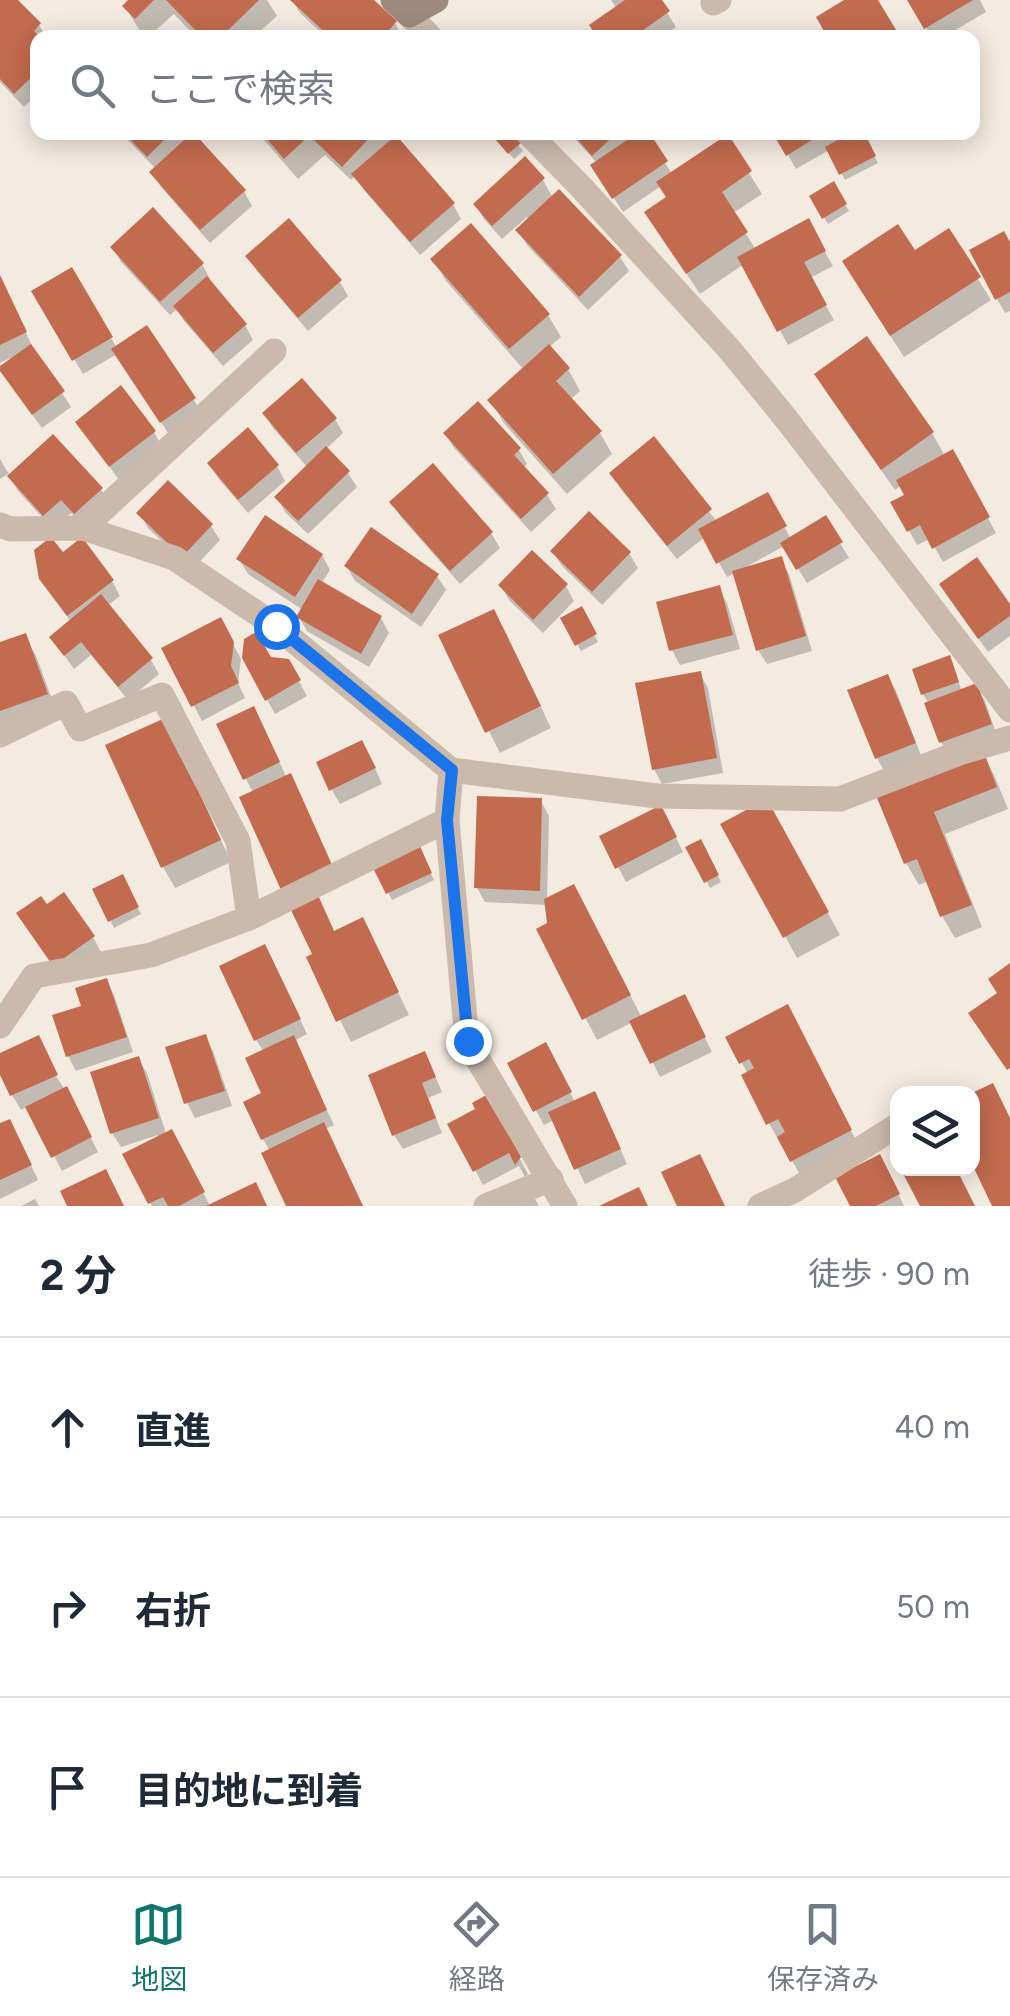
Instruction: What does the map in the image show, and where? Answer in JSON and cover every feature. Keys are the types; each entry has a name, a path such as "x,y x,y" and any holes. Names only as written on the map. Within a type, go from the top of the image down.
{"main road":[{"path":"401,8 436,0"}],"street":[{"path":"401,8 423,30"},
{"path":"535,140 730,350 1010,710"},
{"path":"83,528 274,351"},
{"path":"0,524 11,529 83,528 174,558 276,626 452,770 657,796 840,799 959,753 1010,738"},
{"path":"0,735 66,703 80,729 162,695 238,841 248,918"},
{"path":"452,770 447,820 468,1041 565,1206"},
{"path":"0,1026 34,976 151,954 248,918 447,820"},
{"path":"760,1206 795,1190 890,1130"},
{"path":"486,1206 551,1179"}],"building":[{"path":"0,0 18,0 41,23 30,30 30,79 14,94 0,79"},
{"path":"128,0 154,0 135,19 122,6"},
{"path":"166,0 259,0 228,30 195,30"},
{"path":"290,0 374,0 397,21 389,30 322,30"},
{"path":"625,0 662,0 670,11 643,30 592,30 589,25"},
{"path":"844,0 878,0 896,30 823,30 816,17"},
{"path":"907,0 973,0 924,29"},
{"path":"131,140 164,140 147,157"},
{"path":"184,140 200,140 246,190 200,230 149,172"},
{"path":"268,140 304,140 284,159"},
{"path":"314,140 367,140 342,167"},
{"path":"390,140 400,140 455,203 410,242 351,174"},
{"path":"496,140 519,140 521,143 508,154"},
{"path":"578,140 609,140 592,156"},
{"path":"627,140 654,140 668,161 612,199 590,165"},
{"path":"719,140 732,140 752,171 722,192 748,232 686,274 644,212 666,197 656,182"},
{"path":"777,140 812,140 786,156"},
{"path":"838,140 868,140 876,156 839,175 825,147"},
{"path":"525,156 545,178 492,226 473,204"},
{"path":"834,181 847,204 822,219 809,196"},
{"path":"559,189 622,255 579,297 515,230"},
{"path":"153,207 204,263 160,302 110,247"},
{"path":"289,218 342,280 298,318 245,256"},
{"path":"809,218 826,251 804,262 827,305 777,332 737,257"},
{"path":"471,223 550,314 509,349 430,259"},
{"path":"898,224 915,250 949,228 981,277 890,336 842,261"},
{"path":"1004,231 1010,242 1010,292 995,300 969,250"},
{"path":"72,267 113,337 72,361 31,291"},
{"path":"0,275 27,332 0,345"},
{"path":"207,276 247,324 213,353 173,306"},
{"path":"147,325 196,398 160,423 111,349"},
{"path":"867,336 934,432 881,470 814,374"},
{"path":"31,344 65,391 32,415 0,371 0,366"},
{"path":"549,344 570,368 556,381 602,431 553,474 487,400"},
{"path":"302,378 337,418 296,453 262,413"},
{"path":"121,385 156,431 109,467 75,422"},
{"path":"478,401 521,448 514,455 549,493 521,519 443,433"},
{"path":"248,427 279,465 238,500 207,463"},
{"path":"53,434 103,488 74,514 61,500 43,516 7,476"},
{"path":"654,436 712,509 667,546 609,473"},
{"path":"326,446 350,471 298,521 274,497"},
{"path":"953,449 990,517 932,549 920,525 907,532 890,502 904,495 896,480"},
{"path":"433,463 493,532 450,571 389,502"},
{"path":"168,480 213,524 182,557 136,513"},
{"path":"768,492 787,526 716,564 698,529"},
{"path":"589,511 631,552 592,592 550,551"},
{"path":"265,515 323,554 295,597 236,559"},
{"path":"826,515 843,542 796,570 780,543"},
{"path":"371,527 439,574 412,614 344,566"},
{"path":"51,537 63,552 82,537 114,580 67,616 39,579 34,550"},
{"path":"532,550 568,584 533,620 498,585"},
{"path":"782,556 806,636 756,651 732,571"},
{"path":"977,557 1010,604 1010,616 978,639 939,584"},
{"path":"318,579 382,616 361,654 296,617"},
{"path":"720,585 733,635 669,651 656,602"},
{"path":"101,594 153,658 118,687 81,642 64,656 49,637"},
{"path":"582,606 597,634 575,646 560,618"},
{"path":"494,609 541,706 485,733 438,635"},
{"path":"221,617 234,642 231,666 239,683 191,707 161,648"},
{"path":"256,632 271,657 289,659 301,680 265,701 242,658 244,639"},
{"path":"26,633 48,694 0,711 0,642"},
{"path":"950,655 959,682 921,695 912,669"},
{"path":"701,671 717,758 652,770 635,683"},
{"path":"888,674 916,743 875,759 847,690"},
{"path":"977,683 992,724 939,743 924,703"},
{"path":"254,706 280,762 243,780 216,724"},
{"path":"165,718 221,840 161,868 105,745"},
{"path":"362,740 376,768 329,791 316,762"},
{"path":"983,750 997,787 934,812 972,905 940,917 917,859 904,864 875,793"},
{"path":"291,773 333,867 281,890 239,797"},
{"path":"477,796 542,798 540,891 474,888"},
{"path":"767,799 829,912 783,938 720,824"},
{"path":"661,805 677,837 615,869 599,836"},
{"path":"701,839 719,875 704,883 685,847"},
{"path":"419,844 432,873 386,894 372,866"},
{"path":"123,874 139,907 108,922 92,889"},
{"path":"574,884 631,995 582,1020 536,929 547,923 544,899"},
{"path":"64,892 95,936 53,966 16,913 41,896 47,904"},
{"path":"318,895 334,931 363,917 399,992 336,1022 306,957 312,954 290,908"},
{"path":"265,944 301,1019 254,1041 219,966"},
{"path":"1010,963 1007,1070 968,1013 997,993 988,979"},
{"path":"107,978 127,1037 66,1057 52,1015 81,1006 75,988"},
{"path":"685,994 706,1037 650,1064 629,1021"},
{"path":"788,1004 852,1130 790,1162 777,1137 785,1132 778,1119 766,1125 741,1075 754,1068 749,1059 739,1064 725,1037"},
{"path":"206,1034 225,1091 184,1104 165,1047"},
{"path":"39,1035 58,1075 10,1096 0,1075 0,1053"},
{"path":"294,1035 327,1110 261,1140 243,1102 261,1093 245,1058"},
{"path":"546,1042 572,1092 533,1112 507,1063"},
{"path":"425,1051 436,1077 422,1083 436,1118 392,1136 368,1075"},
{"path":"139,1056 159,1118 110,1134 90,1072"},
{"path":"993,1083 1010,1118 1010,1206 992,1206 978,1176 980,1089"},
{"path":"67,1086 92,1137 51,1158 25,1107"},
{"path":"595,1091 621,1149 574,1170 548,1112"},
{"path":"488,1094 521,1157 515,1165 509,1153 473,1172 447,1124 475,1109 472,1103"},
{"path":"10,1119 32,1165 0,1180 0,1123"},
{"path":"324,1122 363,1206 286,1206 261,1153"},
{"path":"172,1129 205,1192 179,1206 168,1206 163,1197 148,1204 122,1154"},
{"path":"700,1154 725,1206 677,1206 661,1172"},
{"path":"880,1154 900,1194 876,1206 850,1206 835,1177"},
{"path":"106,1169 124,1206 67,1206 60,1191"},
{"path":"904,1176 960,1176 975,1206 920,1206"},
{"path":"256,1182 267,1206 206,1206"},
{"path":"639,1187 648,1206 599,1206"}],"route":[{"path":"276,626 452,770 447,820 468,1041"}]}
